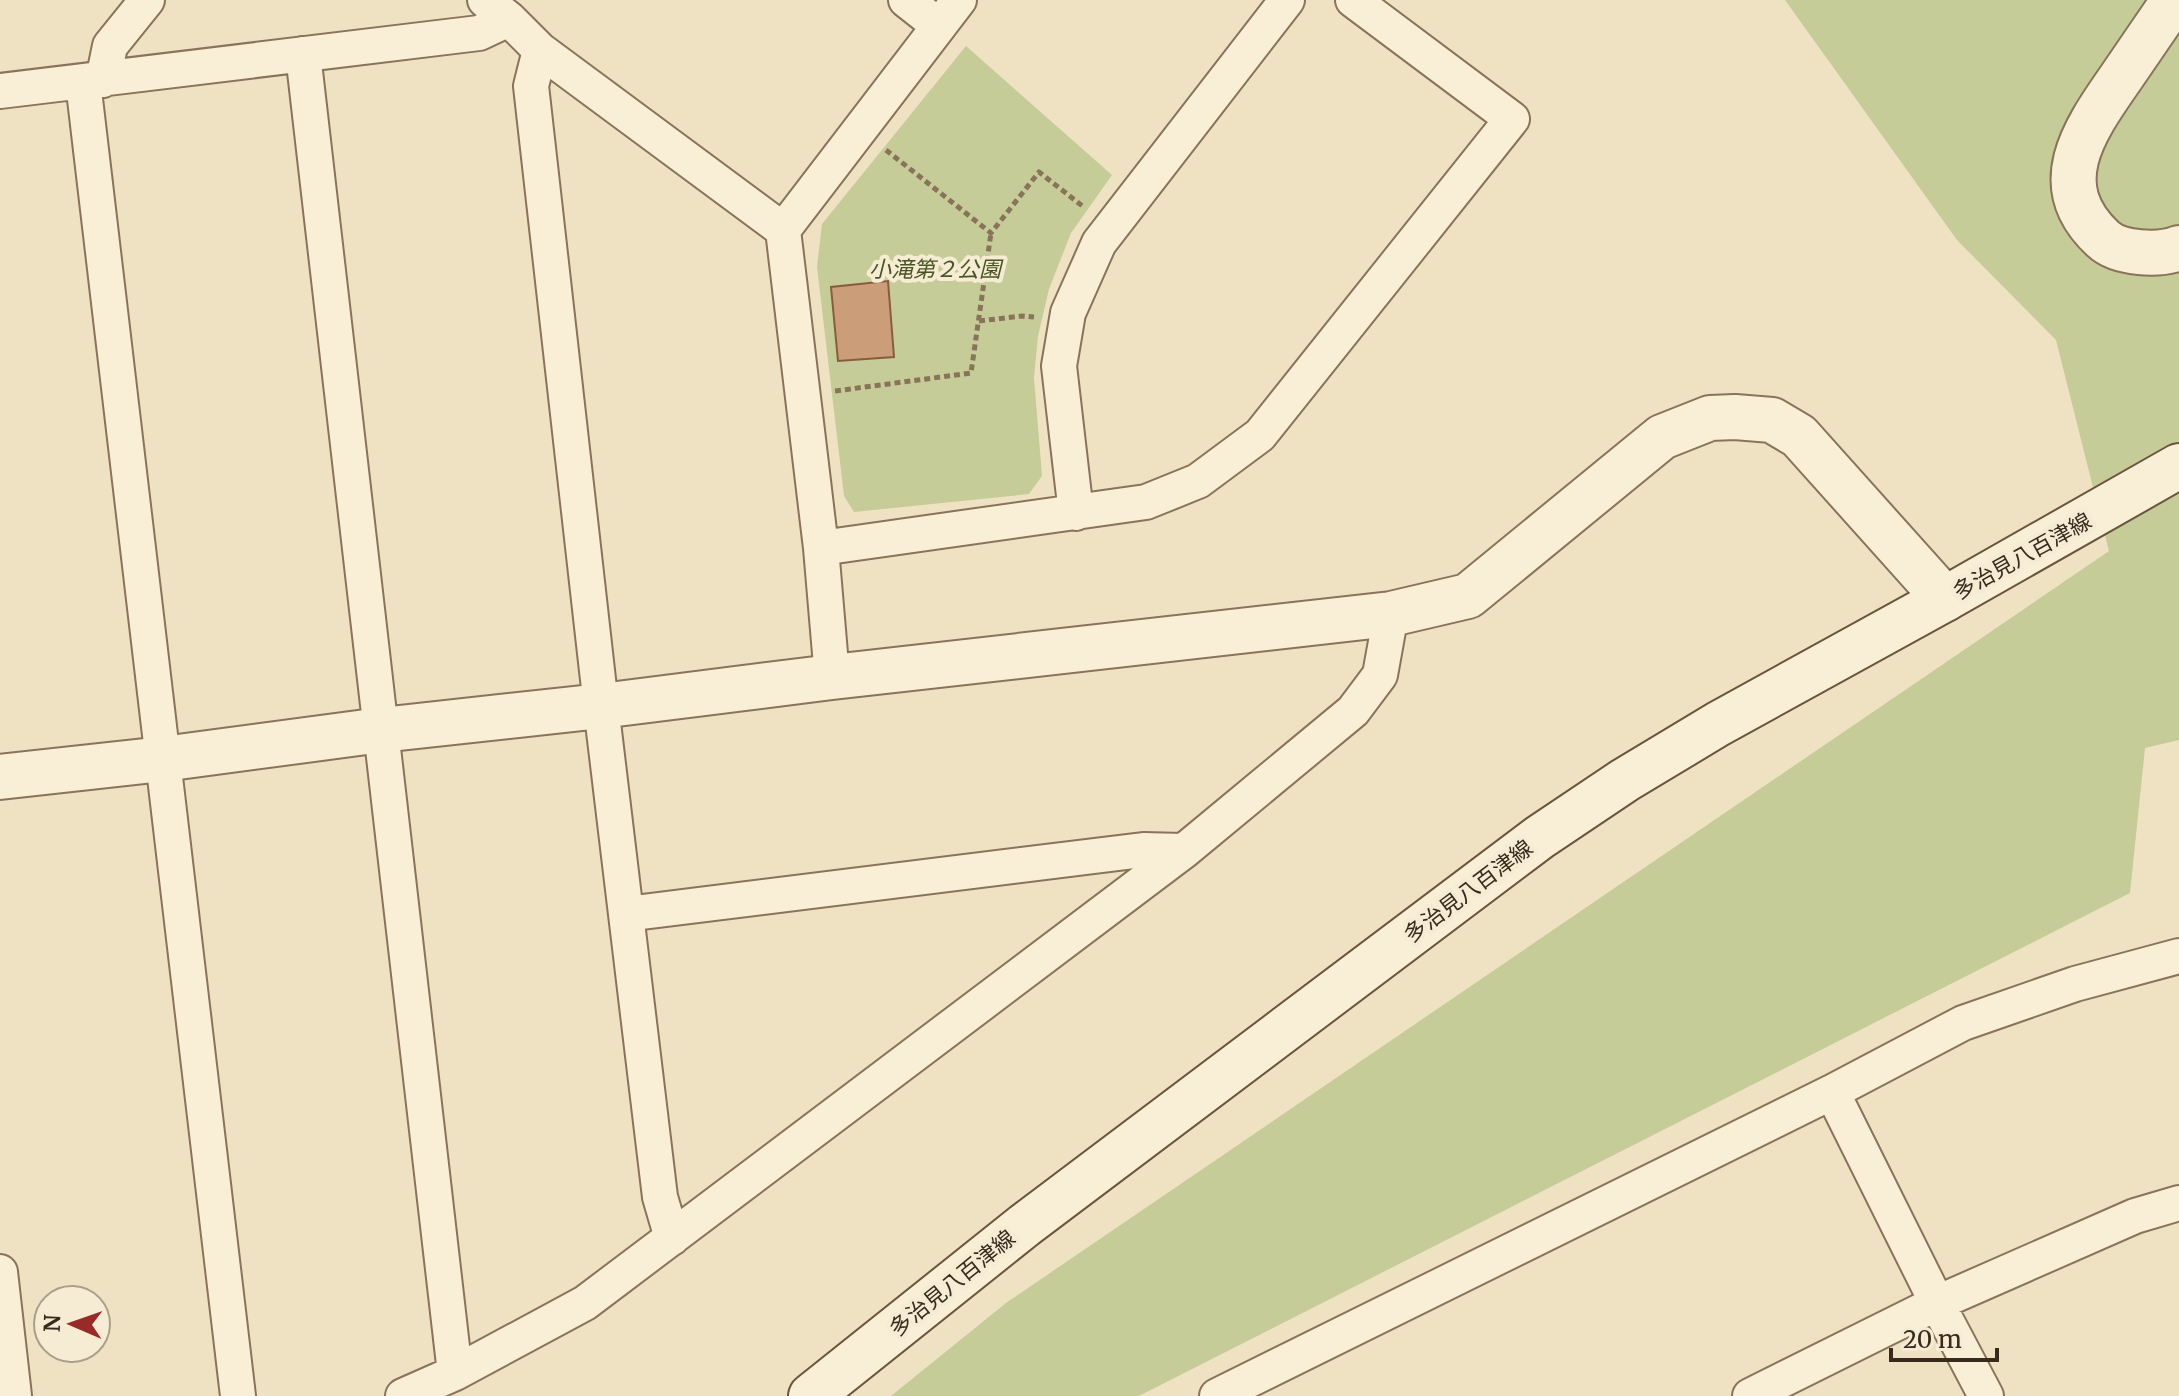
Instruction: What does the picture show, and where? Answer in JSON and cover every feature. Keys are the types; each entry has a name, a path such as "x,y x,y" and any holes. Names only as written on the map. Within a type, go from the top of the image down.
{"street":[{"path":"147,0 110,46 93,81 163,759 238,1396"},
{"path":"832,677 821,548 783,230 949,13 906,0"},
{"path":"1076,513 1059,366 1066,320 1099,243 1287,0"},
{"path":"821,548 1146,502 1198,481 1260,435 1512,119 1353,0"},
{"path":"2174,0 2089,124 2077,152 2073,174 2078,203 2089,226 2107,243 2150,253 2179,248"},
{"path":"0,91 479,33 497,10 540,50 783,230"},
{"path":"540,50 531,86 660,1197 672,1238"},
{"path":"303,54 455,1373"},
{"path":"0,777 832,677 1391,614 1468,596 1662,437 1710,418 1772,420 1799,436 1945,599"},
{"name":"多治見八百津線","path":"811,1396 1025,1225 1540,837 1625,780 1718,724 2179,466"},
{"path":"403,1396 455,1373 585,1303 1184,851 1353,711 1380,675 1391,614"},
{"path":"626,914 1143,850 1184,851"},
{"path":"1217,1396 1832,1092 1963,1023 2075,984 2179,956"},
{"path":"1832,1092 1986,1396"},
{"path":"1750,1396 1937,1303 2135,1216 2179,1203"},
{"path":"0,1272 14,1396"}],"path":[{"path":"860,129 991,233"},
{"path":"803,395 971,373 991,233 1039,172 1087,210"},
{"path":"979,321 1022,316 1066,320"}],"green space":[{"path":"1785,0 2179,0 2179,740 2145,748 2130,893 1139,1396 891,1396 1006,1303 2109,551 2056,340 1957,240"},
{"name":"小滝第２公園","path":"966,46 1112,175 1071,233 1049,289 1038,336 1034,378 1042,476 1029,494 854,512 844,496 817,267 822,224"}],"building":[{"path":"888,281 894,357 838,361 831,287"}]}
